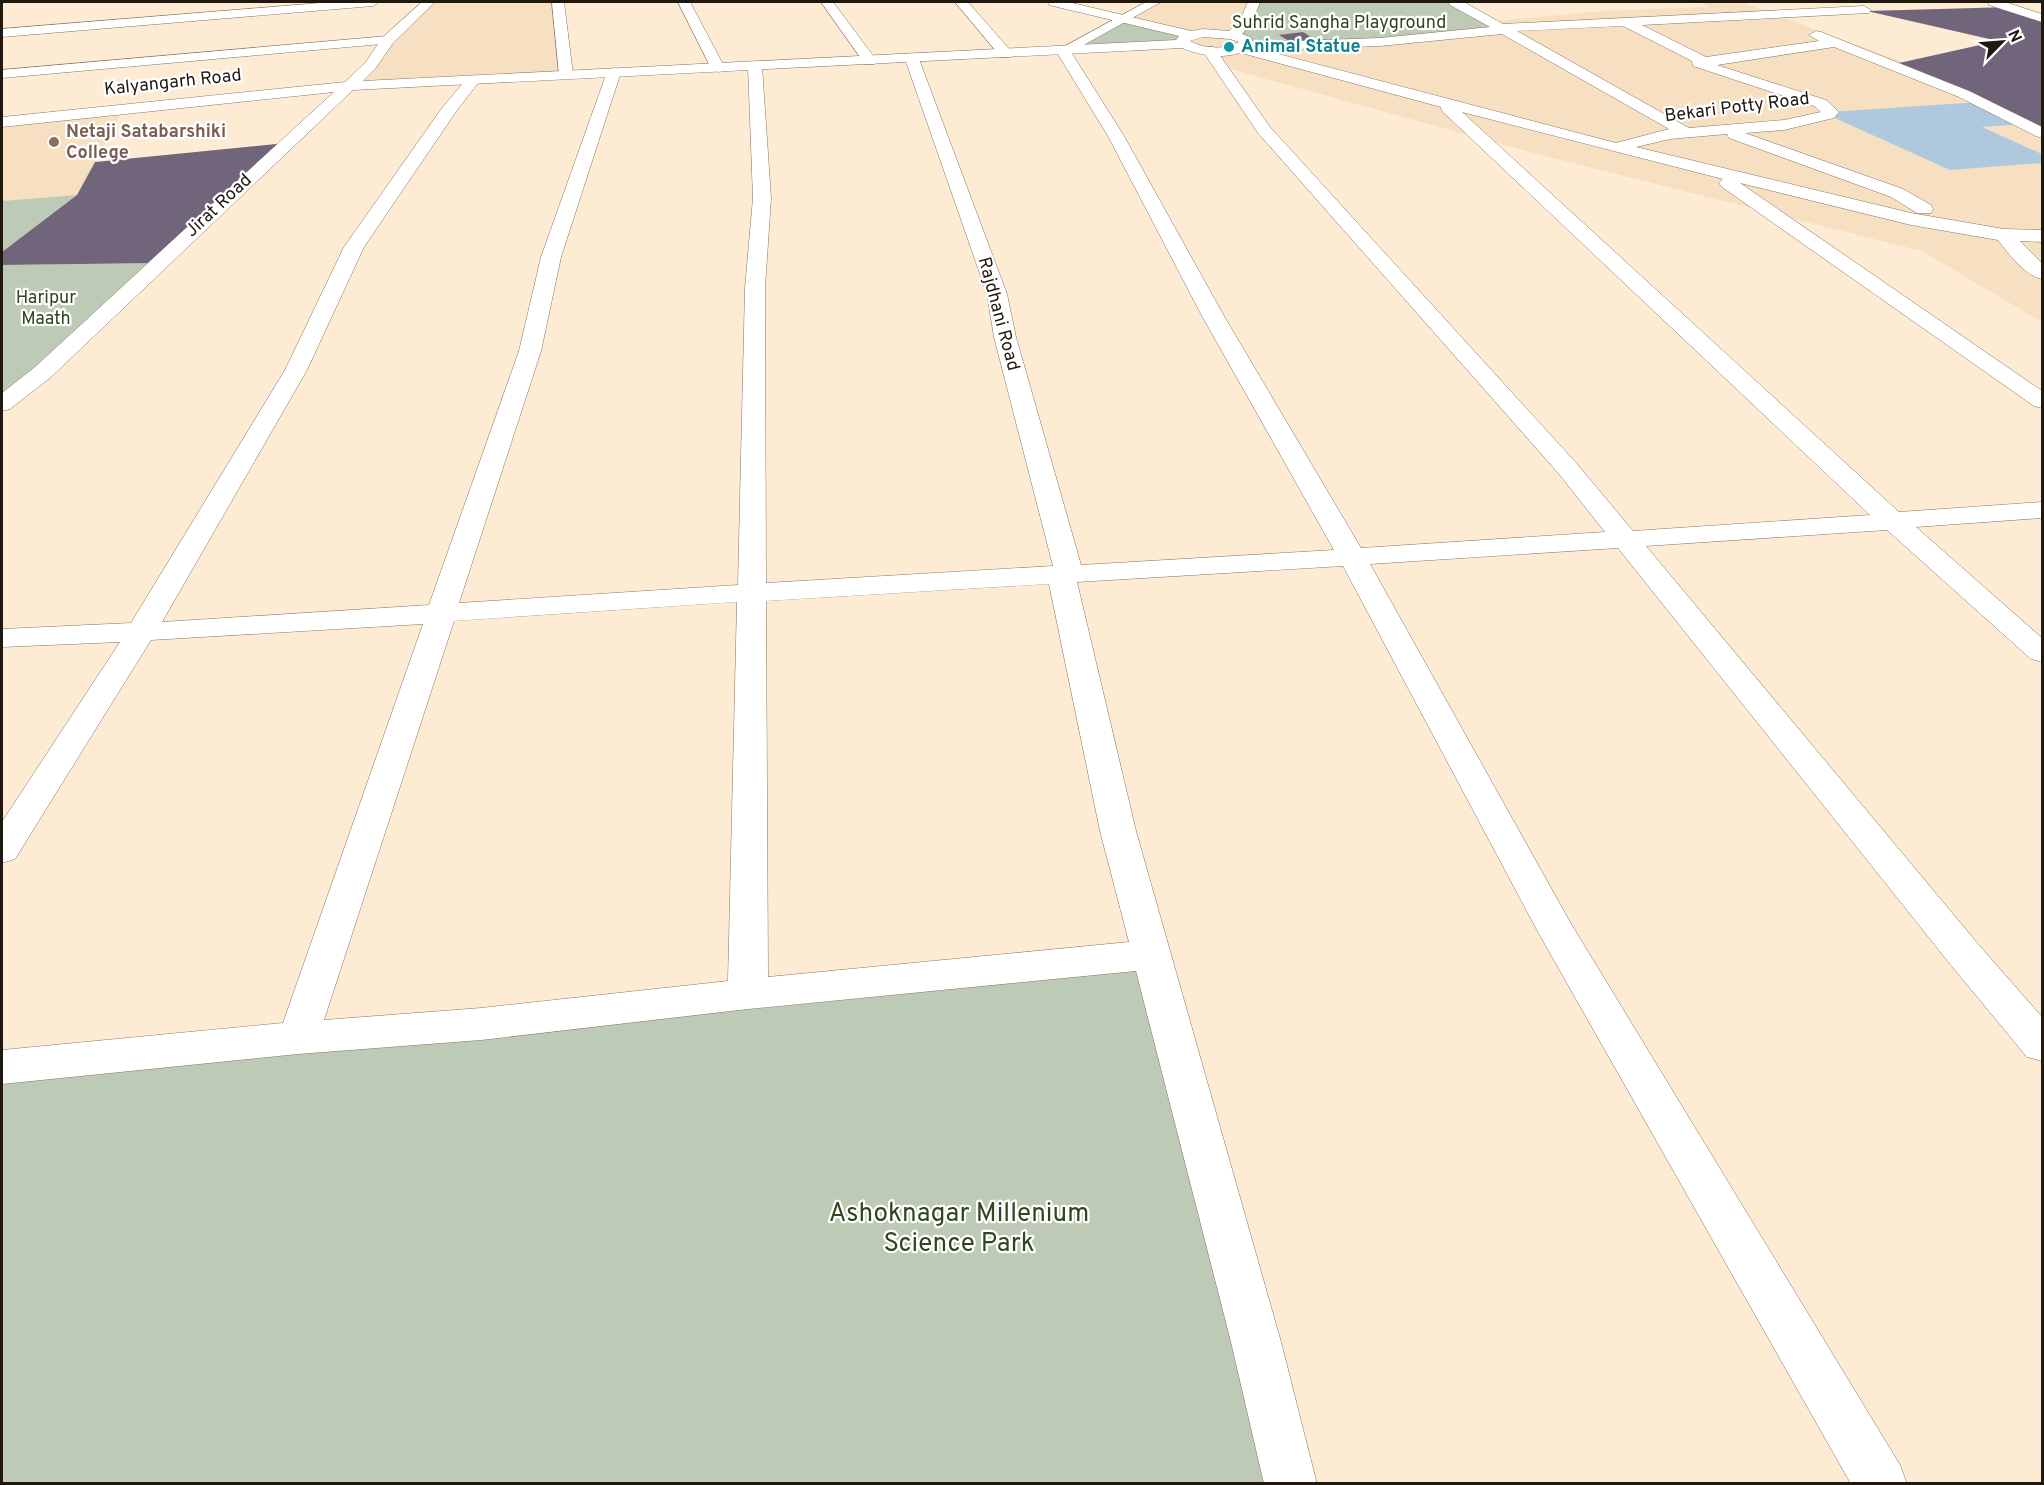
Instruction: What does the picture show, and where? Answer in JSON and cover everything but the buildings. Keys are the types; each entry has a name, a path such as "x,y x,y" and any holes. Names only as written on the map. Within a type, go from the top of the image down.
{"street":[{"path":"2,33 373,2"},
{"name":"Jirat Road","path":"2,404 43,372 349,86 370,66 388,40 429,2"},
{"path":"558,2 566,74"},
{"path":"684,2 718,68"},
{"path":"828,2 870,61"},
{"path":"961,2 1006,54"},
{"path":"1054,2 1125,19 1195,43 1371,42 1500,29 1864,10 1829,2"},
{"path":"1155,2 1063,51 1116,136 1213,316 1353,558 1557,932 1881,1484"},
{"path":"1239,43 1241,30 1254,2"},
{"path":"1455,2 1685,132"},
{"path":"1731,2 1964,94 2043,133"},
{"path":"1994,2 2043,18"},
{"path":"1600,6 1624,21 1702,61 1834,43"},
{"path":"1195,43 1213,33 1239,43 1444,104 1712,171 1954,227 2004,235 2043,236"},
{"path":"2,74 388,40"},
{"path":"1195,43 1264,130 1568,469 1964,954 2043,1045"},
{"name":"Kalyangarh Road","path":"2,122 349,86 1195,43"},
{"name":"Rajdhani Road","path":"912,59 997,294 1005,337 1065,574 1118,831 1292,1484"},
{"name":"Bekari Potty Road","path":"1618,148 1685,132 1784,125 1828,116 1831,112 1820,103 1702,66 1698,63 1702,61"},
{"path":"748,994 755,288 762,198 755,66"},
{"path":"298,1038 530,351 551,257 614,72"},
{"path":"2,850 32,799 141,632 296,370 354,247 448,111 474,79"},
{"path":"1444,104 1893,521 2043,653"},
{"path":"1722,130 1897,193 1954,227"},
{"path":"1712,171 2043,401"},
{"path":"2004,235 2020,254 2043,273"},
{"path":"2,638 141,632 442,611 1353,558 2043,510"},
{"path":"2,1067 298,1038 481,1024 748,994 1151,955"}],"shaded area":[{"path":"429,2 562,2 566,74 349,86 388,40"},
{"path":"1155,2 1254,2 1488,22 1602,11 1708,7 1699,2 1742,2 2042,114 2042,322 1922,251 1533,153 1220,66 1181,33 1125,19"},
{"name":"Netaji Satabarshiki College","path":"124,108 77,195 2,201 2,122"}],"green space":[{"name":"Suhrid Sangha Playground","path":"1253,2 1455,2 1502,30 1288,46 1245,46 1241,35 1242,29"},
{"path":"1125,19 1191,35 1184,44 1063,51"},
{"path":"77,195 2,252 2,201"},
{"name":"Haripur Maath","path":"158,263 43,372 2,406 2,265"},
{"name":"Ashoknagar Millenium Science Park","path":"1151,955 1291,1484 2,1484 2,1067"}],"water":[{"path":"1980,102 2024,124 1982,127 2042,154 2042,163 1950,170 1828,115 1831,112"}],"place":[{"name":"Animal Statue","path":"1229,47"},
{"name":"Netaji Satabarshiki College","path":"54,142"}]}
